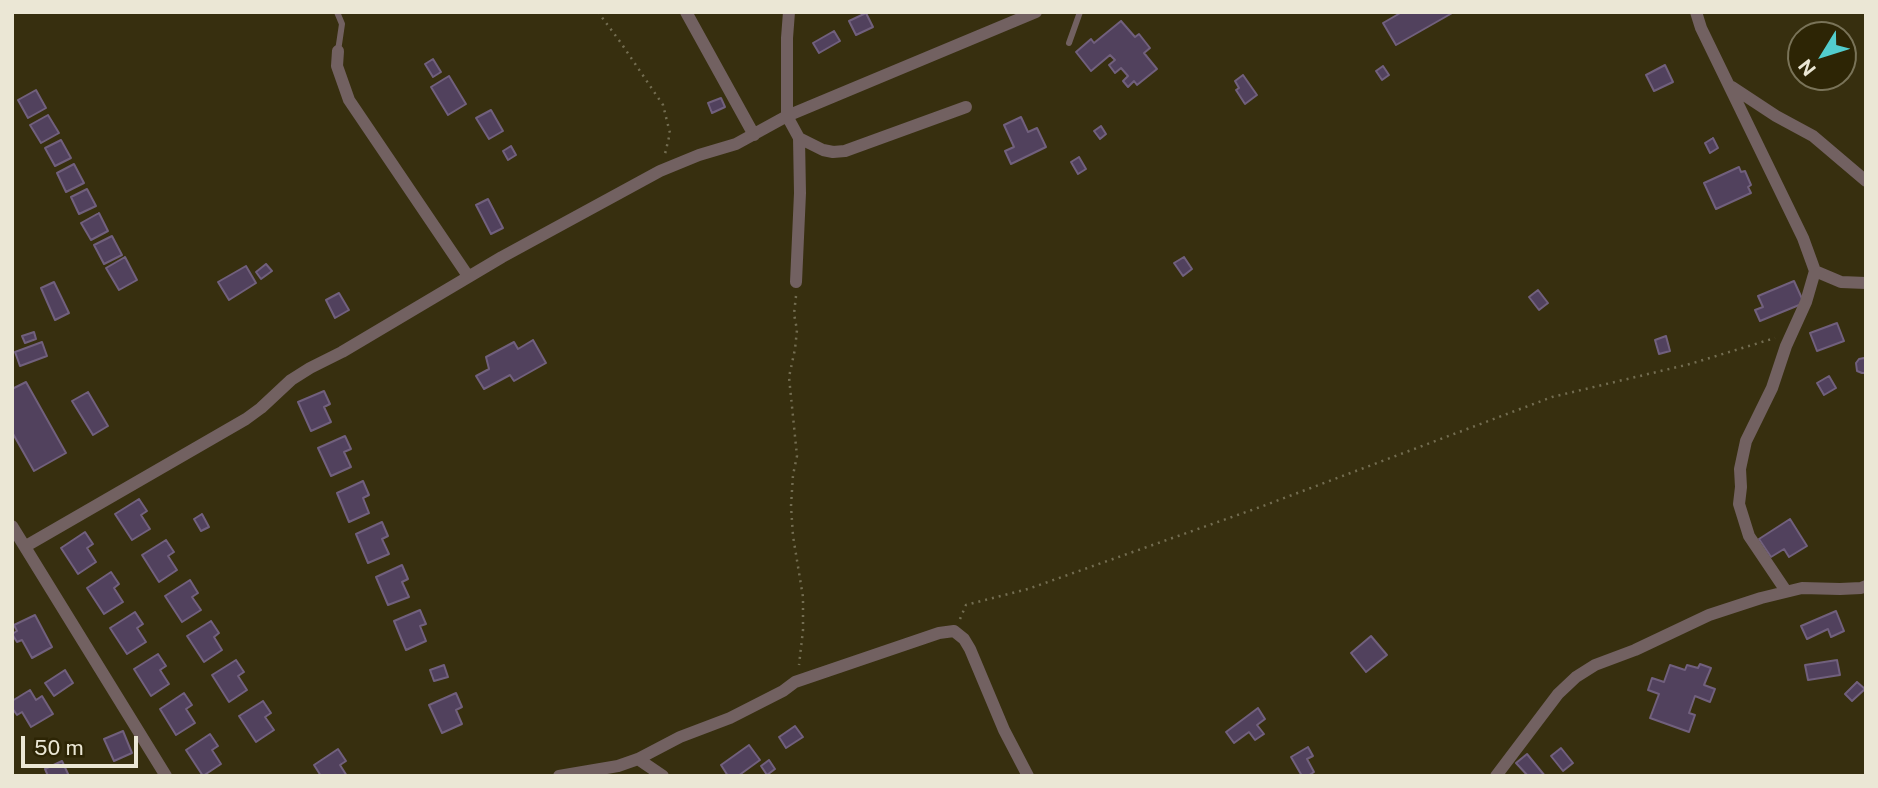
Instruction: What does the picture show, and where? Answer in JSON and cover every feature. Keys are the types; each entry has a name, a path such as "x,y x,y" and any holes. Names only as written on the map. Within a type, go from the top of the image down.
{"street":[{"path":"686,12 754,135"},
{"path":"789,12 787,116 799,138 800,193 796,282"},
{"path":"26,546 246,418 291,380 310,368 354,346 468,276 660,171 679,162 736,144 787,116 1036,12"},
{"path":"1696,12 1701,28 1803,238 1815,271 1806,302 1786,346 1772,388 1746,441 1740,469 1739,504 1749,536 1786,591"},
{"path":"338,51 337,66 349,100 468,276"},
{"path":"1730,86 1812,136 1866,181"},
{"path":"799,138 823,150 845,151 966,107"},
{"path":"1815,271 1841,282 1866,283"},
{"path":"12,526 166,776"},
{"path":"1496,776 1558,694 1576,677 1595,665 1635,650 1709,615 1786,591 1866,586"},
{"path":"559,776 618,766 638,759 680,737 730,718 795,682 939,633 954,631 964,639 970,649 1004,730 1028,776"},
{"path":"638,759 663,776"}],"lane":[{"path":"337,12 342,24 338,51"},
{"path":"1069,43 1080,12"}],"path":[{"path":"598,12 663,105 670,133 660,171"},
{"path":"795,682 803,630 803,597 791,506 797,456 789,377 797,330 794,314 796,282"},
{"path":"954,631 966,605 1067,576 1263,506 1552,397 1690,363 1792,333"}],"building":[{"path":"1402,12 1454,12 1396,45 1383,23"},
{"path":"866,13 873,27 856,35 849,21"},
{"path":"1121,21 1135,37 1139,34 1150,48 1144,53 1157,69 1137,85 1134,81 1128,87 1123,81 1128,76 1121,68 1115,73 1109,65 1115,60 1110,55 1091,71 1076,52 1091,39 1094,43"},
{"path":"834,31 840,41 819,53 813,43"},
{"path":"433,59 441,72 433,77 425,64"},
{"path":"1665,65 1673,82 1654,91 1646,75"},
{"path":"1383,66 1389,75 1382,80 1376,71"},
{"path":"1243,75 1257,95 1245,104 1236,90 1239,88 1235,81"},
{"path":"449,76 466,104 448,115 431,87"},
{"path":"36,90 46,108 28,118 18,100"},
{"path":"721,98 725,107 712,113 708,103"},
{"path":"491,110 503,131 489,139 476,118"},
{"path":"48,115 59,133 41,143 30,125"},
{"path":"1021,117 1028,132 1037,128 1046,147 1011,164 1005,151 1014,147 1004,125"},
{"path":"1101,126 1106,134 1100,139 1094,131"},
{"path":"1713,138 1718,148 1710,153 1705,143"},
{"path":"61,140 71,158 55,166 45,148"},
{"path":"511,146 516,155 508,160 503,151"},
{"path":"1079,157 1086,169 1078,174 1071,162"},
{"path":"74,164 84,183 66,192 57,173"},
{"path":"1739,167 1741,172 1745,171 1751,185 1748,187 1751,193 1716,209 1704,183"},
{"path":"87,189 96,206 79,214 71,197"},
{"path":"488,199 503,228 491,234 476,205"},
{"path":"99,213 108,231 91,240 81,223"},
{"path":"112,236 122,255 104,264 94,245"},
{"path":"125,257 137,280 119,290 106,268"},
{"path":"1184,257 1192,269 1183,276 1174,263"},
{"path":"266,264 272,271 261,279 256,272"},
{"path":"246,266 256,283 229,300 218,282"},
{"path":"1794,281 1804,303 1760,321 1755,310 1763,307 1758,296"},
{"path":"54,282 69,313 55,320 41,288"},
{"path":"1538,290 1548,303 1539,310 1529,297"},
{"path":"339,293 349,310 335,318 326,300"},
{"path":"1837,323 1844,341 1817,351 1810,333"},
{"path":"34,332 36,339 25,343 22,336"},
{"path":"1666,336 1670,351 1659,354 1655,340"},
{"path":"533,340 546,363 514,381 510,375 484,389 476,376 489,369 486,357 514,342 518,349"},
{"path":"42,342 47,356 20,366 15,352"},
{"path":"1864,358 1866,373 1862,373 1857,371 1856,363"},
{"path":"1829,376 1836,388 1824,395 1817,383"},
{"path":"26,382 66,453 34,471 12,432 12,389"},
{"path":"324,391 330,404 324,407 331,422 311,431 298,402"},
{"path":"88,392 108,426 93,435 72,401"},
{"path":"345,436 351,449 344,452 351,467 331,476 318,448"},
{"path":"363,481 369,495 363,498 369,513 349,522 337,493"},
{"path":"139,499 147,511 141,515 150,529 132,540 115,514"},
{"path":"202,514 209,527 201,531 194,519"},
{"path":"1790,519 1807,546 1789,557 1784,549 1771,557 1759,539"},
{"path":"382,522 388,536 382,539 389,554 368,563 356,534"},
{"path":"85,532 93,544 87,548 96,562 78,574 61,548"},
{"path":"166,540 174,552 168,556 177,570 159,582 142,555"},
{"path":"402,565 408,579 402,582 409,597 388,605 376,577"},
{"path":"111,572 119,584 114,588 123,602 104,614 87,588"},
{"path":"190,580 198,593 192,597 201,610 182,622 165,596"},
{"path":"420,610 426,624 420,626 426,641 406,650 394,621"},
{"path":"1836,611 1844,631 1831,637 1828,629 1807,639 1801,626"},
{"path":"135,612 143,624 137,628 146,642 127,654 110,628"},
{"path":"35,615 52,647 32,658 22,640 17,642 12,634 17,631 14,625"},
{"path":"211,621 219,633 214,637 222,650 204,662 187,636"},
{"path":"1371,636 1387,655 1366,672 1351,653"},
{"path":"158,654 166,666 160,670 169,684 151,696 134,669"},
{"path":"236,660 244,672 238,676 247,690 229,702 212,675"},
{"path":"1837,660 1840,675 1808,680 1805,665"},
{"path":"1700,664 1711,668 1704,685 1715,689 1710,702 1695,696 1689,713 1695,715 1689,732 1650,718 1659,694 1648,690 1652,678 1664,682 1670,665 1685,670 1687,665 1698,668"},
{"path":"444,665 448,677 434,681 430,670"},
{"path":"65,670 73,683 54,696 45,683"},
{"path":"1857,682 1865,689 1852,701 1845,694"},
{"path":"30,690 36,700 42,696 53,714 31,727 22,712 17,715 12,708 12,701"},
{"path":"184,693 192,705 186,709 195,723 176,735 160,709"},
{"path":"456,693 462,707 456,710 462,724 442,733 429,705"},
{"path":"263,701 271,713 265,717 274,730 256,742 239,716"},
{"path":"1258,708 1265,719 1257,725 1264,734 1255,740 1249,732 1234,743 1226,732"},
{"path":"795,726 803,737 786,748 779,737"},
{"path":"123,731 132,753 114,761 104,739"},
{"path":"210,734 218,746 212,750 221,764 203,776 186,750"},
{"path":"749,745 760,760 738,776 728,776 721,765"},
{"path":"1308,747 1313,756 1307,759 1314,772 1302,776 1291,757"},
{"path":"1561,748 1573,763 1563,771 1551,756"},
{"path":"338,749 346,761 340,765 347,776 321,776 314,765"},
{"path":"1527,754 1545,776 1528,776 1516,763"},
{"path":"769,760 775,769 767,775 761,766"},
{"path":"62,761 69,776 48,776 45,769"}]}
